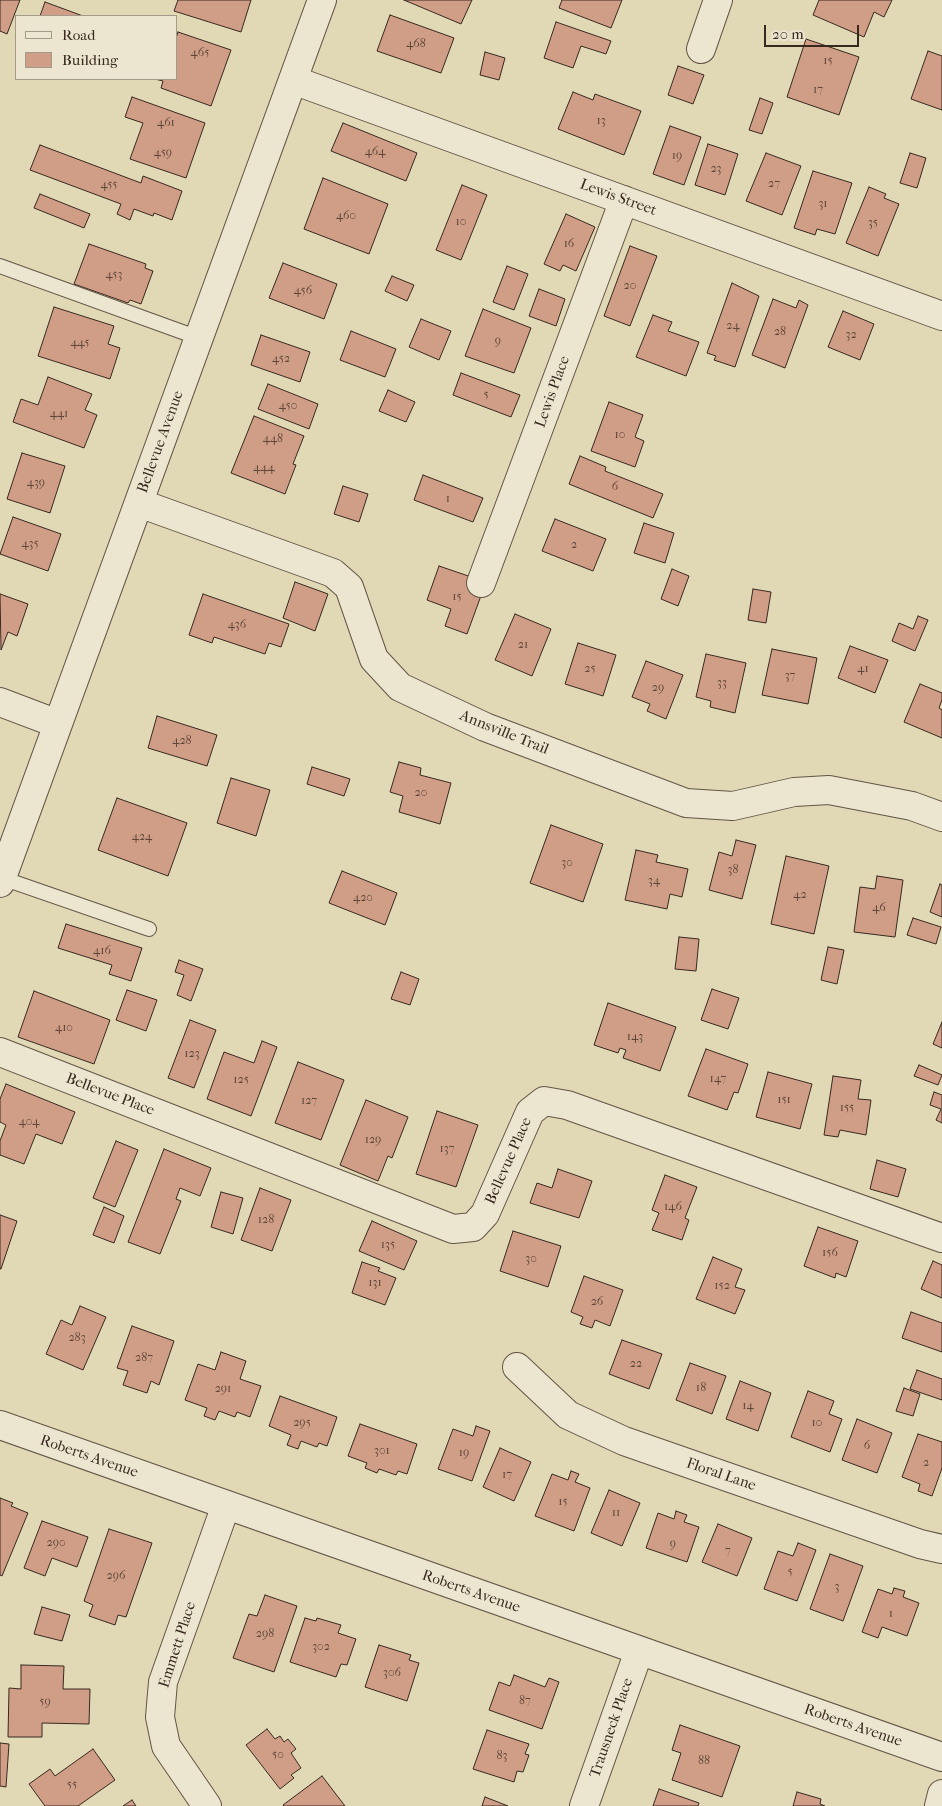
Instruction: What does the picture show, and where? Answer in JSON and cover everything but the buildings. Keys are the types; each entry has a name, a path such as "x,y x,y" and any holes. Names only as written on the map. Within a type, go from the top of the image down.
{"street":[{"name":"Bellevue Avenue","path":"1,881 322,0"},
{"path":"701,49 718,0"},
{"name":"Lewis Street","path":"293,80 942,316"},
{"name":"Lewis Place","path":"481,584 624,200"},
{"name":"Annsville Trail","path":"139,503 333,573 349,587 374,659 400,687 485,728 686,803 733,806 794,792 829,790 912,806 942,817"},
{"path":"0,702 58,724"},
{"name":"Bellevue Place","path":"0,1052 453,1229 473,1228 485,1214 530,1112 544,1101 567,1105 942,1238"},
{"name":"Floral Lane","path":"517,1367 568,1415 624,1441 920,1544 942,1549"},
{"name":"Roberts Avenue","path":"0,1425 942,1757"},
{"name":"Emmett Place","path":"206,1806 166,1746 160,1717 163,1682 226,1505"},
{"name":"Trausneck Place","path":"584,1806 639,1651"},
{"path":"939,1806 942,1794"}],"lane":[{"path":"0,266 199,338"},
{"path":"1,881 149,930"}]}
